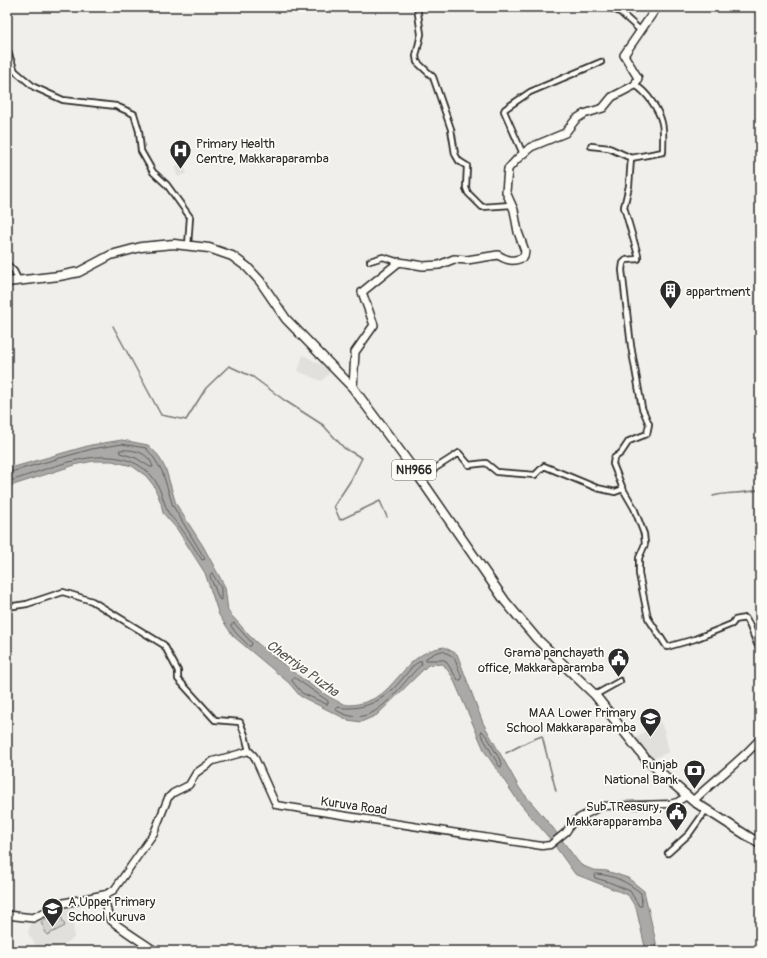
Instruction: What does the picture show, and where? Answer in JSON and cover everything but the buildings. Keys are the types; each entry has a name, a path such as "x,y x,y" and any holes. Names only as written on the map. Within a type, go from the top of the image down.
{"highway":[{"name":"NH966","path":"7,282 59,276 79,272 111,255 125,250 174,244 209,248 224,252 247,267 260,281 286,319 353,388 420,478 505,602 536,638 595,695 645,758 690,798 706,810 760,844"}],"main road":[{"path":"353,388 355,352 374,325 362,292 399,262 423,266 439,265 454,259 467,260 498,255 506,260 516,261 524,257 525,251 518,232 514,210 506,192 508,169 531,148 565,133 576,119 584,114 603,108 612,97 635,86 638,78 624,55 657,7"},
{"path":"690,798 736,764 760,739"},
{"path":"7,915 33,918 64,903 104,895 109,918 112,922 134,935 155,951"}],"street":[{"path":"417,7 421,34 416,56 417,62 433,77 451,129 455,154 459,161 467,166 465,181 468,193 482,207 511,205"},
{"path":"609,7 620,12 641,31"},
{"path":"7,49 15,71 34,87 63,100 116,106 134,114 139,131 141,151 153,172 167,185 190,218 188,246"},
{"path":"523,154 504,111 505,109 530,92 601,62"},
{"path":"591,146 609,148 631,158 663,152 662,124 655,108 642,89 635,86"},
{"path":"631,158 629,186 624,207 638,259 626,260 623,263 622,270 631,346 642,408 649,424 647,434 629,441 621,453 614,458 613,464 623,489 634,508 644,534 646,544 638,558 639,574 648,618 667,646 695,639 732,624 735,620 744,618 749,624 757,644 760,643"},
{"path":"370,261 383,257 399,262"},
{"path":"7,264 14,270 19,281"},
{"path":"420,478 459,453 469,465 486,463 497,472 535,475 544,466 597,488 615,492 623,489"},
{"path":"7,607 27,604 63,592 92,601 164,645 178,671 178,679 215,720 240,722 249,751 213,761 196,773 189,785 173,793 168,798 154,833 114,890 104,895"},
{"path":"595,695 620,681"},
{"name":"Kuruva Road","path":"249,751 254,756 276,805 542,846 550,845 566,832 572,823 577,819 602,806 669,804 690,798"},
{"path":"668,853 689,834 706,810"}],"shaded area":[{"name":"Primary Health Centre, Makkaraparamba","path":"183,163 187,173 178,177 174,167"},
{"path":"303,355 329,369 328,375 321,381 298,371"},
{"name":"MAA Lower Primary School Makkaraparamba","path":"659,719 664,730 669,752 652,759 637,741 637,738"},
{"name":"A Upper Primary School Kuruva","path":"70,907 73,917 74,938 53,951 39,951 28,933 31,923"},
{"path":"60,914 65,926 47,935 41,922 51,915"}],"water":[{"path":"122,440 148,445 158,455 166,470 176,504 203,546 225,587 228,611 231,615 256,642 288,668 329,697 349,705 368,701 382,694 411,663 425,653 444,647 457,654 483,723 520,789 553,828 581,865 593,870 607,871 628,878 644,891 658,951 646,951 636,908 628,895 575,874 550,839 518,801 485,752 452,676 443,664 428,665 377,715 361,722 348,720 300,696 289,683 233,636 219,615 205,573 177,529 163,513 161,503 154,486 146,476 132,466 112,461 94,461 78,464 7,487 7,469 91,445"}],"waterway":[{"path":"113,326 161,415 186,420 206,388 229,366 253,377 284,400 323,425 344,448 362,458 351,480 334,506 340,520 380,501 387,517"},
{"path":"713,496 749,492 760,489"},
{"path":"506,753 542,736 556,791"}],"place":[{"name":"Primary Health Centre, Makkaraparamba","path":"180,170"},
{"name":"appartment","path":"670,310"},
{"name":"Grama panchayath office, Makkaraparamba","path":"619,678"},
{"name":"MAA Lower Primary School Makkaraparamba","path":"651,738"},
{"name":"Punjab National Bank","path":"694,790"},
{"name":"Sub TReasury, Makkarapparamba","path":"677,832"},
{"name":"A Upper Primary School Kuruva","path":"52,928"}],"water label":[{"name":"Cherriya Puzha","path":"303,668"}]}
